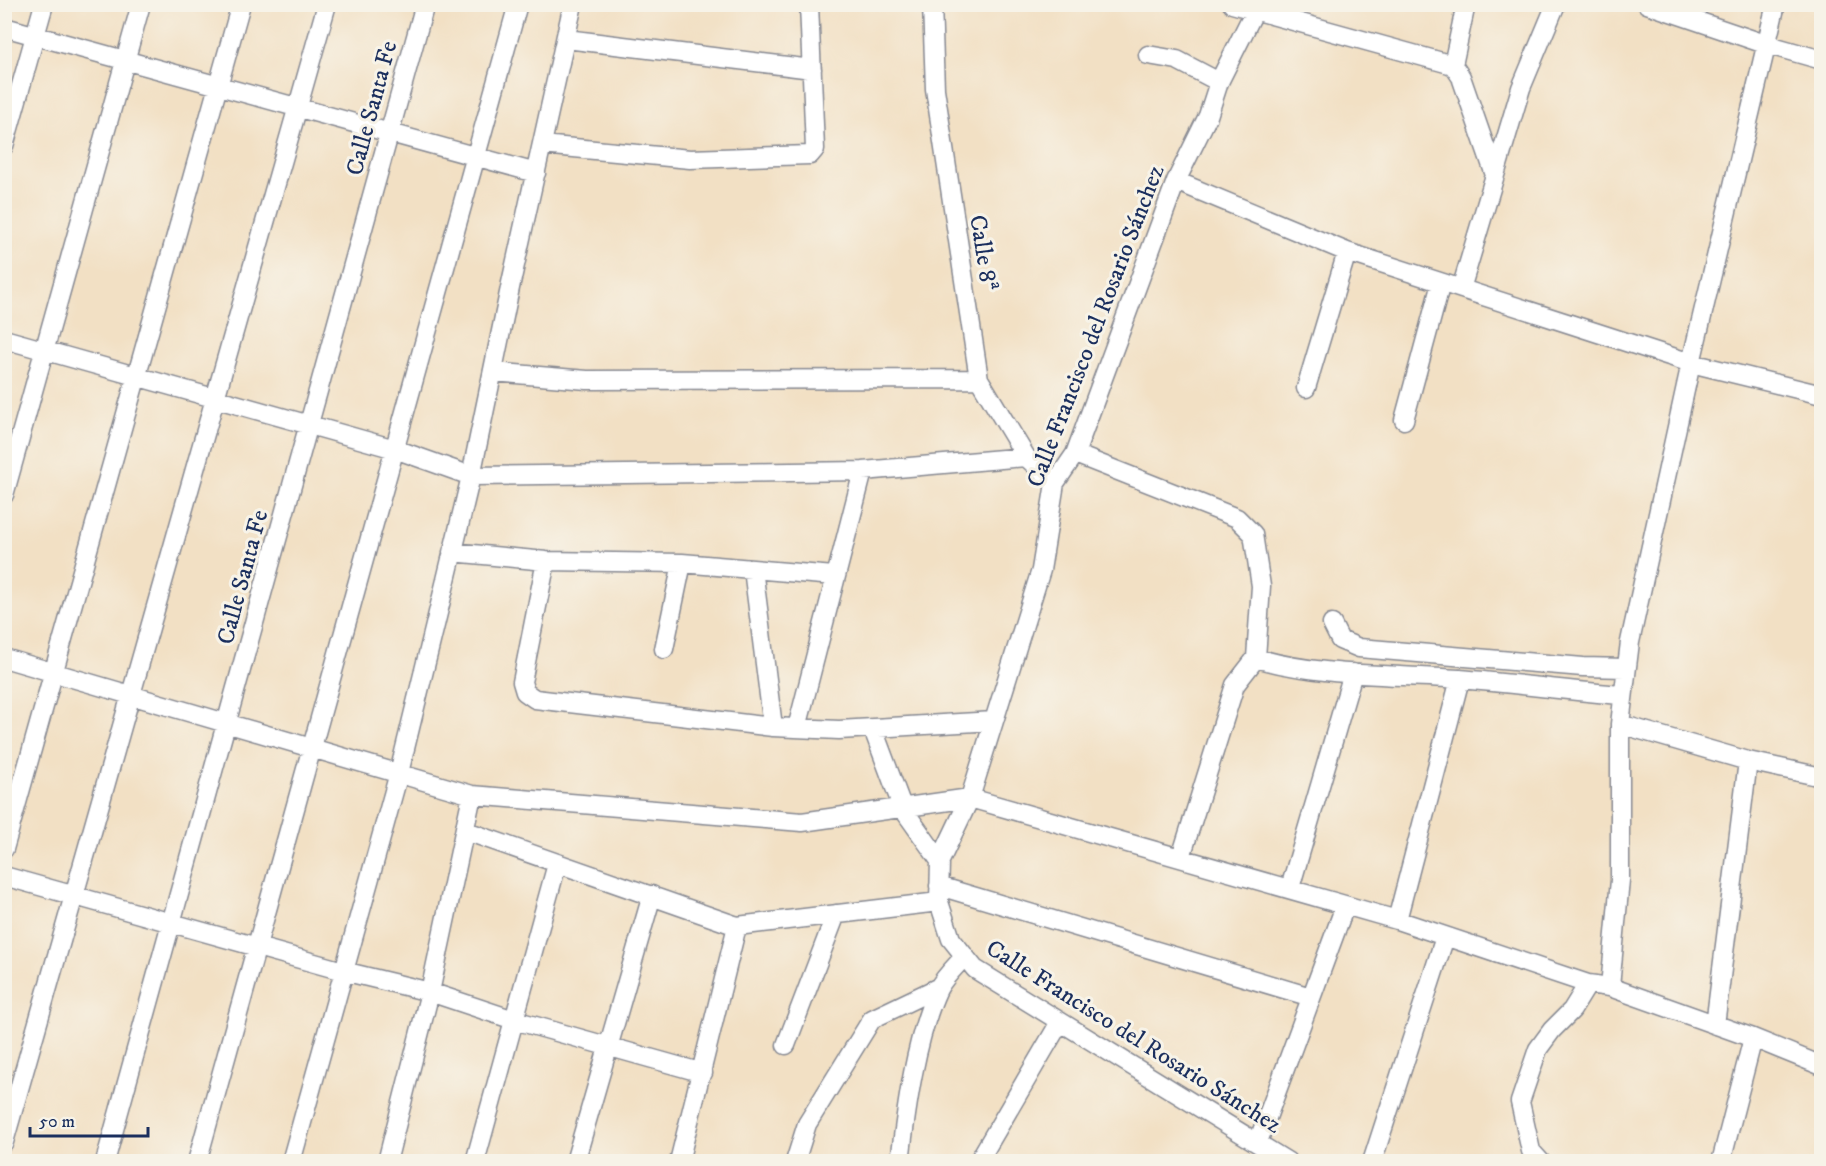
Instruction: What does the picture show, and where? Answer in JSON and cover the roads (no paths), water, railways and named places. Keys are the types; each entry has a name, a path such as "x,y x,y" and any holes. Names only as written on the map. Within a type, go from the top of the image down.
{"street":[{"path":"4,146 44,4"},
{"path":"4,495 141,4"},
{"path":"4,849 241,4"},
{"path":"4,1142 327,4"},
{"name":"Calle Santa Fe","path":"105,1161 425,4"},
{"path":"197,1161 518,4"},
{"path":"291,1161 399,773 471,476 573,4"},
{"path":"542,145 690,159 810,155 815,149 808,4"},
{"name":"Calle 8ª","path":"932,4 935,89 979,379 1026,457 1054,483"},
{"path":"1232,4 1256,8 1453,65 1461,78 1495,175"},
{"path":"1453,65 1466,4"},
{"path":"1461,289 1521,88 1556,4"},
{"path":"1647,4 1765,44 1821,60"},
{"path":"1610,987 1620,880 1620,724 1626,668 1691,363 1776,4"},
{"name":"Calle Francisco del Rosario Sánchez","path":"1256,8 1219,82 1208,116 1176,181 1075,454 1054,483 1041,570 970,798 940,861 939,894 951,939 975,969 1288,1161"},
{"path":"4,27 536,174"},
{"path":"566,39 812,69"},
{"path":"1148,55 1177,60 1219,82"},
{"path":"1176,181 1347,252 1691,363 1821,395"},
{"path":"1306,388 1347,252"},
{"path":"1404,420 1441,283"},
{"path":"4,339 394,449 471,476 863,471 1026,457"},
{"path":"493,372 587,380 979,379"},
{"path":"1075,454 1237,519 1253,534 1261,586 1256,658 1235,685 1181,857"},
{"path":"797,728 834,576 863,471"},
{"path":"452,552 546,561 682,563 834,576"},
{"path":"546,561 522,682 525,692 535,699 773,727 873,729 994,721"},
{"path":"664,649 682,563"},
{"path":"753,569 773,727"},
{"path":"1332,624 1340,639 1359,648 1583,668 1626,668"},
{"path":"4,658 472,795 802,822 970,798 1290,888 1397,920 1588,984 1610,987 1753,1038 1821,1066"},
{"path":"1256,658 1302,668 1353,674 1460,679 1622,695"},
{"path":"1290,888 1353,674"},
{"path":"1397,920 1460,679"},
{"path":"1620,724 1748,761 1821,777"},
{"path":"873,729 903,809 940,861"},
{"path":"1715,1025 1748,761"},
{"path":"387,1161 430,992 472,795"},
{"path":"466,831 737,926 836,914 939,894 1311,997"},
{"path":"475,1161 557,864"},
{"path":"4,876 343,971 430,992 514,1020 703,1073"},
{"path":"575,1161 652,895"},
{"path":"1258,1142 1344,906"},
{"path":"786,1045 836,914"},
{"path":"679,1161 703,1073 737,926"},
{"path":"1372,1161 1445,937"},
{"path":"900,1161 904,1127 924,1031 939,987 965,956"},
{"path":"1533,1158 1521,1102 1538,1048 1552,1030 1572,1011 1588,984"},
{"path":"795,1161 807,1124 872,1019 939,987"},
{"path":"978,1161 1060,1022"},
{"path":"1721,1161 1753,1038"}]}
